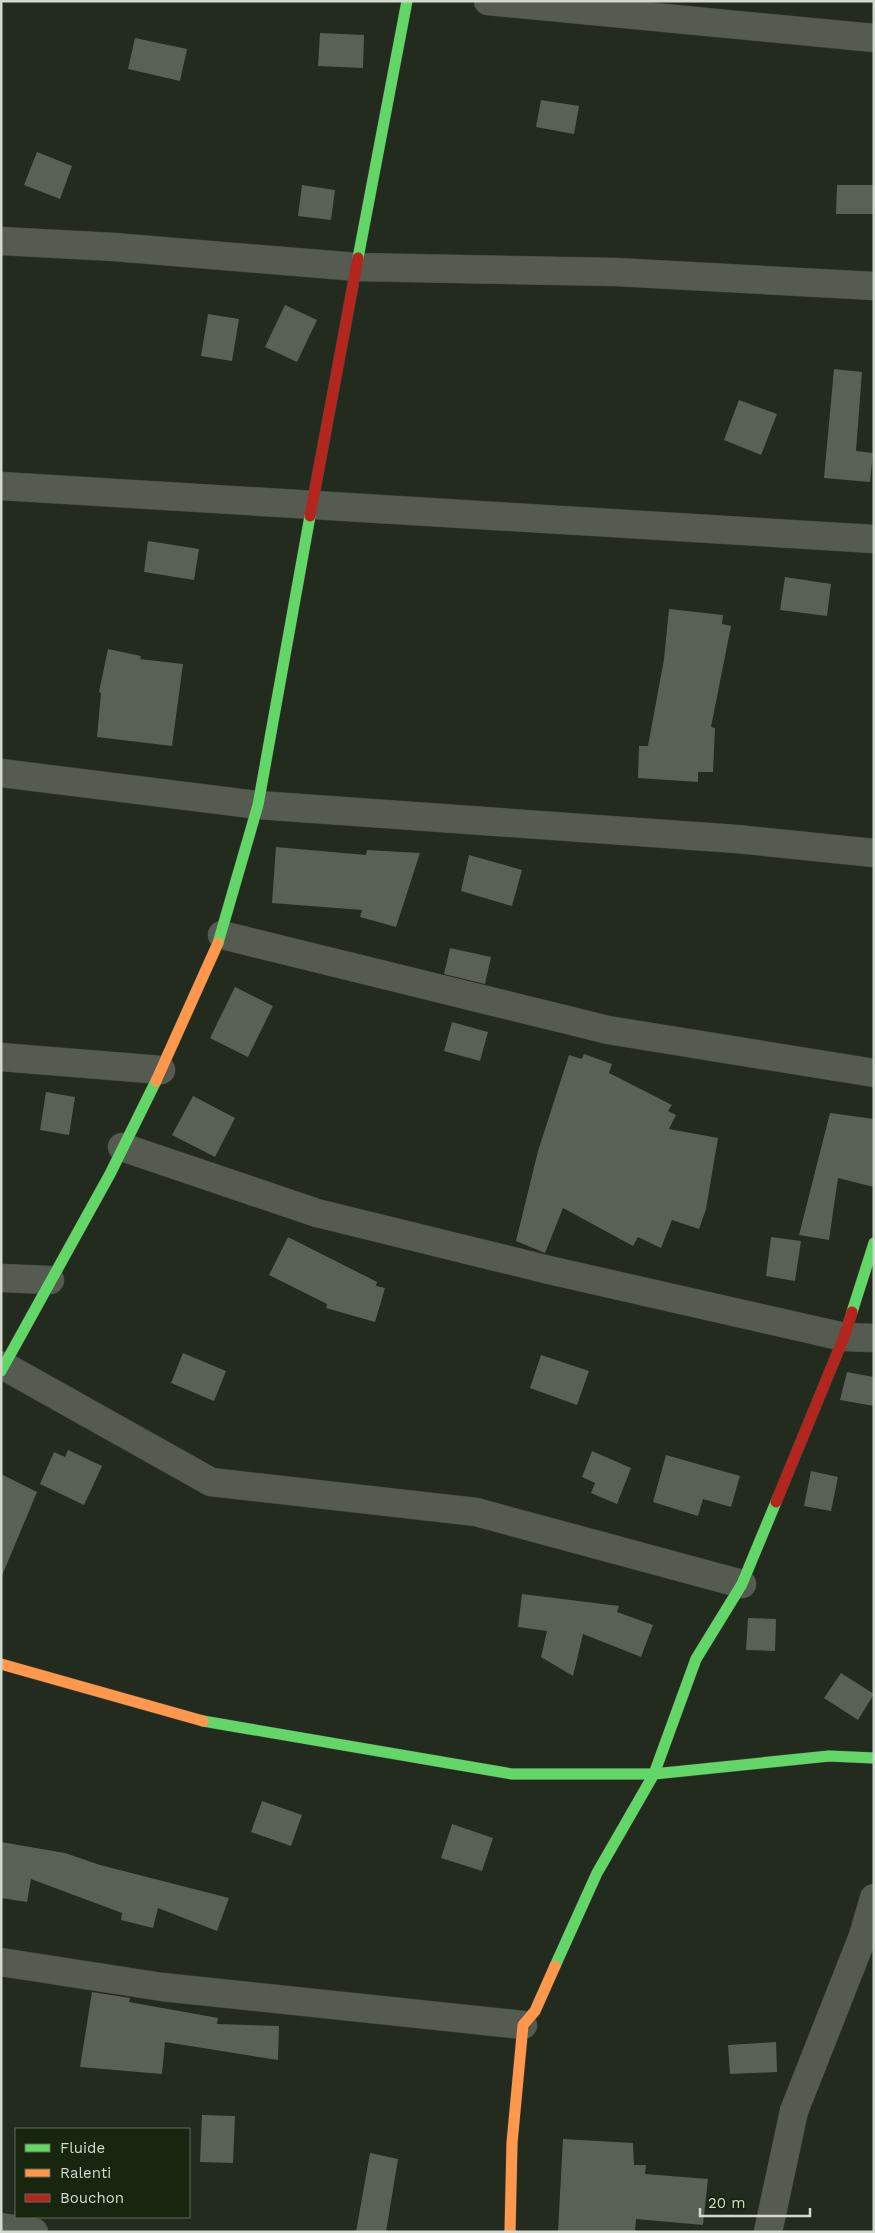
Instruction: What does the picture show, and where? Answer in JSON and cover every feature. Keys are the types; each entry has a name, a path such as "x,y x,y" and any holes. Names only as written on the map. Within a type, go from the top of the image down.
{"street":[{"path":"407,1 312,505 258,805 222,935 161,1070 110,1174 50,1280 3,1369 211,1482 476,1512 742,1584"},
{"path":"488,1 874,38"},
{"path":"1,241 114,247 357,267 616,272 874,286"},
{"path":"1,486 874,540"},
{"path":"1,773 258,805 737,839 874,853"},
{"path":"222,935 608,1030 874,1073"},
{"path":"1,1058 161,1070"},
{"path":"122,1147 317,1213 549,1270 844,1337 874,1338"},
{"path":"510,2232 512,2143 523,2025 535,2011 596,1873 654,1774 696,1659 742,1584 844,1337 874,1243"},
{"path":"1,1278 50,1280"},
{"path":"1,1664 216,1725 512,1774 654,1774 829,1756 874,1758"},
{"path":"768,2232 794,2111 863,1936 874,1898"},
{"path":"1,1962 162,1987 523,2025"},
{"path":"1,2227 34,2232"}],"building":[{"path":"320,33 364,35 363,68 318,66"},
{"path":"135,38 187,49 180,81 128,69"},
{"path":"541,100 579,106 574,134 536,127"},
{"path":"37,152 72,166 60,199 24,185"},
{"path":"302,185 335,190 331,220 298,216"},
{"path":"837,185 874,185 874,214 836,214"},
{"path":"285,305 317,320 297,362 265,347"},
{"path":"208,314 239,319 232,361 201,356"},
{"path":"834,369 862,372 856,451 873,453 870,482 824,478"},
{"path":"739,400 777,414 761,455 724,440"},
{"path":"148,541 199,549 194,580 144,572"},
{"path":"785,577 831,584 827,616 780,610"},
{"path":"669,609 723,615 722,624 731,626 711,727 715,728 713,772 698,772 698,782 638,778 639,746 648,746 664,659"},
{"path":"108,649 141,656 140,659 183,664 172,746 97,737 101,693 99,692"},
{"path":"276,847 366,855 367,850 420,853 396,927 360,917 362,910 272,903"},
{"path":"469,855 522,870 512,906 461,891"},
{"path":"450,948 491,957 485,984 444,974"},
{"path":"235,987 273,1006 248,1057 210,1038"},
{"path":"452,1022 488,1032 480,1061 444,1051"},
{"path":"584,1054 612,1064 609,1073 672,1105 668,1111 676,1115 669,1129 718,1138 706,1209 699,1229 672,1220 661,1248 638,1237 633,1246 563,1208 545,1253 516,1241 538,1151 569,1055 582,1059"},
{"path":"46,1092 75,1097 69,1135 40,1130"},
{"path":"193,1096 235,1118 215,1157 172,1135"},
{"path":"830,1113 874,1119 874,1187 838,1178 829,1240 799,1235"},
{"path":"288,1237 377,1282 376,1286 385,1288 375,1322 326,1308 327,1304 269,1275"},
{"path":"771,1237 801,1241 795,1281 766,1276"},
{"path":"183,1353 226,1371 214,1401 171,1383"},
{"path":"541,1355 589,1371 577,1405 530,1388"},
{"path":"847,1372 874,1377 874,1406 840,1400"},
{"path":"68,1450 102,1466 84,1505 40,1484 54,1452 65,1457"},
{"path":"592,1451 631,1468 617,1504 591,1493 595,1483 582,1477"},
{"path":"666,1455 740,1476 731,1507 703,1499 698,1516 653,1502"},
{"path":"811,1471 838,1477 831,1511 804,1506"},
{"path":"1,1474 37,1492 1,1578"},
{"path":"522,1594 619,1606 617,1612 653,1625 641,1657 583,1634 573,1676 541,1657 547,1631 518,1627"},
{"path":"748,1618 776,1619 775,1651 746,1650"},
{"path":"841,1673 874,1694 858,1720 824,1698"},
{"path":"262,1801 302,1815 291,1846 251,1832"},
{"path":"452,1824 493,1838 482,1871 441,1858"},
{"path":"1,1842 65,1853 100,1865 229,1898 217,1931 158,1908 153,1928 121,1920 122,1913 31,1879 27,1902 1,1898"},
{"path":"92,1992 130,1998 129,2002 218,2018 217,2024 279,2026 278,2060 165,2042 162,2074 80,2067"},
{"path":"776,2042 777,2072 730,2074 728,2045"},
{"path":"202,2115 235,2116 233,2163 200,2162"},
{"path":"563,2139 633,2143 634,2165 646,2165 645,2174 708,2179 703,2225 636,2219 635,2232 558,2232"},
{"path":"370,2153 398,2159 386,2232 356,2232"}],"traffic: fast":[{"path":"358,258 407,1"},
{"path":"218,943 258,805 310,516"},
{"path":"1,1371 110,1174 156,1081"},
{"path":"852,1312 874,1243"},
{"path":"555,1966 597,1873 654,1774 696,1659 742,1584 776,1502"},
{"path":"203,1721 512,1774 654,1774 829,1756 874,1758"}],"traffic: slow":[{"path":"156,1081 218,943"},
{"path":"1,1664 203,1721"},
{"path":"510,2232 512,2143 523,2025 535,2011 555,1966"}],"traffic: jam":[{"path":"310,516 358,258"},
{"path":"776,1502 844,1337 852,1312"}]}
